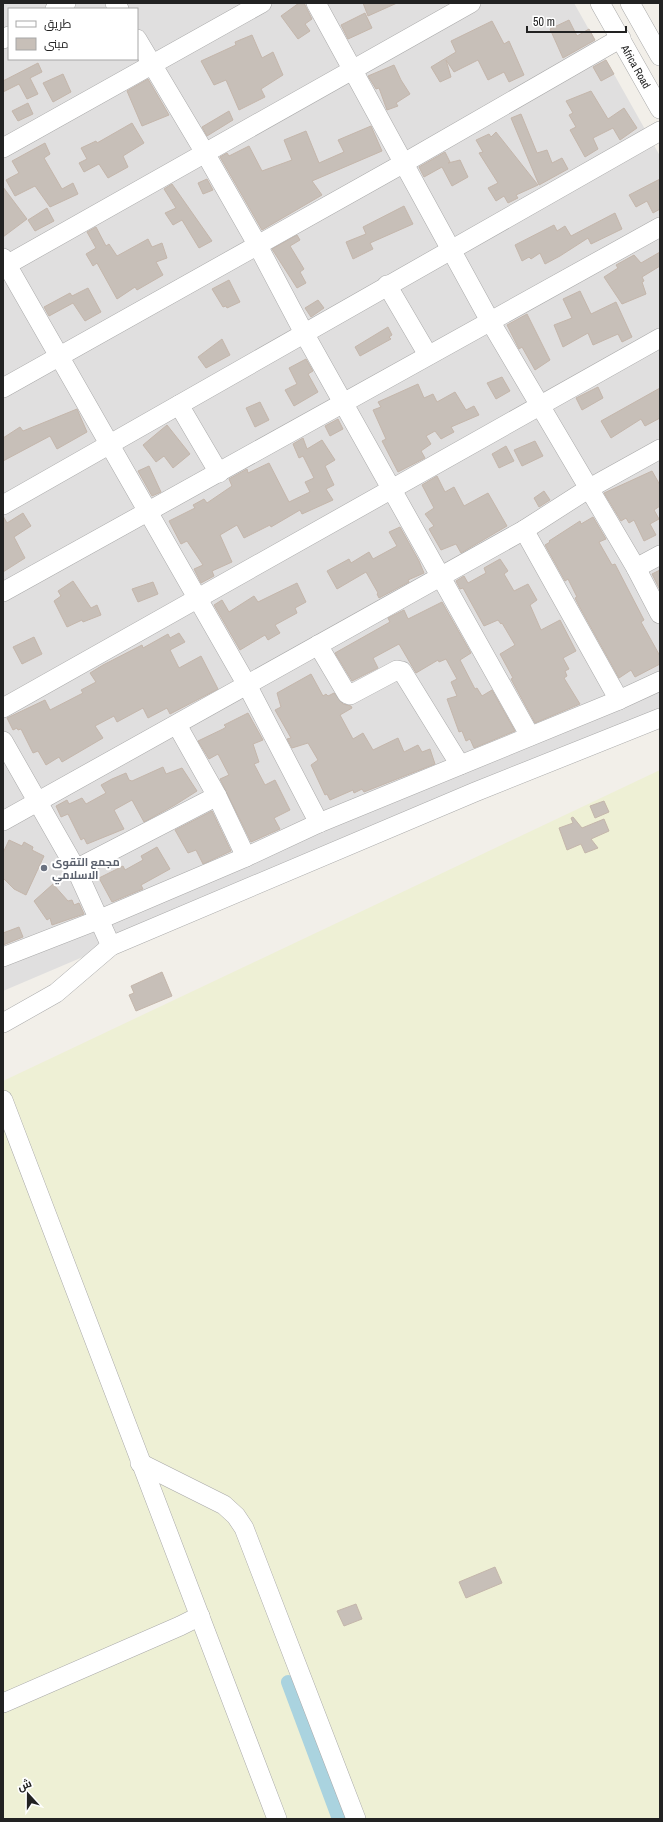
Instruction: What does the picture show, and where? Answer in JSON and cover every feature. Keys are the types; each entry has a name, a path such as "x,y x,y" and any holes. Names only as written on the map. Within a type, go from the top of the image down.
{"street":[{"path":"57,8 66,3"},
{"path":"316,3 490,321 636,568 660,614"},
{"path":"319,823 247,685 4,263 205,153 471,3"},
{"name":"Africa Road","path":"600,3 660,109"},
{"path":"630,3 658,48"},
{"path":"3,148 254,5"},
{"path":"3,388 257,244 404,163 621,38"},
{"path":"138,42 205,153 257,244 304,333 530,736"},
{"path":"3,505 451,251 660,130"},
{"path":"3,592 660,227"},
{"path":"387,286 428,355"},
{"path":"3,708 660,338"},
{"path":"179,405 219,473"},
{"path":"3,821 524,530 588,489 660,449"},
{"path":"524,530 619,700"},
{"path":"636,568 660,555"},
{"path":"318,645 347,694 350,695 397,670 402,671 460,765"},
{"path":"3,957 98,920 246,857 319,823 619,700 660,680"},
{"path":"3,1023 56,993 111,946 475,792 660,718"},
{"path":"177,725 217,796 246,857"},
{"path":"3,741 76,869 111,946"},
{"path":"76,869 217,796"},
{"path":"3,1100 184,1579 200,1616 277,1819"},
{"path":"140,1463 224,1505 236,1516 244,1528 356,1819"},
{"path":"3,1703 200,1616"}],"shaded area":[{"path":"3,3 574,3 660,156 660,711 3,991"}],"green space":[{"path":"660,770 660,1819 3,1819 3,1081"}],"building":[{"path":"299,3 304,3 312,19 305,24 310,31 298,39 281,16"},
{"path":"363,3 397,3 368,16"},
{"path":"365,13 372,28 348,39 341,25"},
{"path":"569,20 577,36 589,29 595,40 563,58 550,29"},
{"path":"492,21 504,44 509,41 524,75 509,82 504,72 488,80 478,60 454,72 446,60 451,77 440,82 431,67 456,52 451,41"},
{"path":"252,35 262,58 273,52 283,75 261,89 265,97 239,110 226,80 214,85 201,61 236,45 235,42"},
{"path":"606,60 614,74 601,81 593,67"},
{"path":"38,63 42,72 30,78 38,94 27,99 19,84 3,92 3,81"},
{"path":"394,65 410,94 396,103 398,106 387,110 379,88 376,89 368,76"},
{"path":"63,74 71,92 53,102 43,83"},
{"path":"148,79 169,115 142,126 127,91"},
{"path":"591,91 608,119 624,108 637,128 620,140 613,128 593,138 598,149 585,157 570,130 576,127 569,115 573,113 566,101"},
{"path":"28,103 33,114 18,121 12,111"},
{"path":"229,111 233,120 207,136 202,127"},
{"path":"521,114 537,153 547,150 552,163 562,158 568,169 539,185 511,118"},
{"path":"132,123 144,143 123,156 128,167 108,178 99,164 84,172 79,163 87,159 81,148 96,141 97,143"},
{"path":"371,126 382,151 312,181 322,195 262,230 220,157 227,153 229,156 249,146 262,171 292,160 284,140 306,131 319,163 344,152 338,140"},
{"path":"496,132 538,185 516,195 518,198 508,203 504,196 496,201 488,188 498,183 479,153 483,152 476,140 489,134 491,137"},
{"path":"45,143 50,154 44,158 62,189 73,183 78,194 50,207 35,186 15,196 6,180 19,173 12,161"},
{"path":"445,152 450,162 448,163 460,160 468,177 452,186 442,167 424,177 419,167"},
{"path":"207,179 213,190 203,194 198,183"},
{"path":"660,179 660,209 653,213 647,201 636,207 629,195"},
{"path":"172,184 212,241 199,248 182,220 173,225 165,213 176,208 164,189"},
{"path":"3,187 27,219 3,237"},
{"path":"404,206 413,224 370,243 373,249 353,259 346,242 366,234 363,227"},
{"path":"47,208 54,221 35,231 28,220"},
{"path":"615,213 622,229 591,244 588,238 545,264 540,253 531,259 529,257 522,261 515,245 554,225 557,231 565,226 571,236"},
{"path":"96,227 106,246 109,244 117,256 148,239 152,247 162,243 167,258 156,262 163,275 137,290 135,287 117,299 97,263 93,266 86,254 96,248 87,232"},
{"path":"297,235 300,240 290,246 304,269 300,272 306,283 297,288 272,249"},
{"path":"660,252 660,266 642,277 646,294 622,304 604,277 618,268 616,265 634,255 641,263"},
{"path":"229,280 240,302 227,308 226,306 223,307 212,289"},
{"path":"88,288 101,312 85,321 73,303 49,316 44,307 70,293 72,296"},
{"path":"580,291 591,314 616,302 632,337 622,342 618,334 593,345 588,333 563,347 554,325 572,318 563,299"},
{"path":"318,300 324,308 311,317 305,308"},
{"path":"527,314 550,360 535,370 522,347 519,349 507,325"},
{"path":"388,327 392,335 389,337 391,339 360,356 355,347"},
{"path":"222,339 230,355 206,368 198,357"},
{"path":"306,359 313,371 308,374 318,392 294,406 285,390 297,384 289,368"},
{"path":"502,377 510,391 496,399 487,383"},
{"path":"418,384 424,398 433,394 437,402 455,392 466,410 474,406 479,415 451,427 454,432 441,439 435,431 426,436 431,444 421,451 425,458 398,472 382,441 386,439 373,410 381,407 378,402"},
{"path":"598,387 603,398 582,410 576,398"},
{"path":"660,388 660,418 645,426 641,419 611,438 601,421"},
{"path":"260,402 269,420 255,427 246,408"},
{"path":"77,409 87,432 57,449 50,436 3,461 3,438 20,427 23,431"},
{"path":"338,419 343,429 330,436 325,426"},
{"path":"167,425 190,454 173,468 164,456 156,462 143,445"},
{"path":"303,438 307,449 322,440 335,460 325,466 334,485 326,489 333,500 302,514 300,510 271,527 270,525 244,538 237,525 220,535 232,562 212,571 214,576 201,583 194,569 203,565 187,541 181,544 169,521 195,508 193,505 204,499 207,503 232,486 229,479 247,469 248,473 269,463 289,502 310,492 305,482 314,478 303,456 299,458 293,444"},
{"path":"535,441 543,456 522,466 514,450"},
{"path":"506,446 514,461 499,468 492,454"},
{"path":"149,466 161,492 152,496 138,471"},
{"path":"652,471 660,485 660,506 654,510 659,519 650,524 656,535 644,541 634,520 629,523 626,518 621,521 604,493"},
{"path":"437,476 445,492 454,487 464,506 488,493 507,526 461,553 456,544 441,550 429,529 434,526 425,514 434,508 422,485"},
{"path":"544,491 550,500 539,507 534,498"},
{"path":"23,513 31,526 14,537 25,558 3,572 3,516 7,523"},
{"path":"593,517 606,539 599,542 612,565 615,564 644,620 641,622 660,656 660,664 635,677 631,670 619,678 579,606 575,598 577,597 568,579 565,581 545,545 580,521 581,524"},
{"path":"400,527 424,573 408,580 409,582 379,598 378,593 366,572 337,589 327,571 349,559 351,563 369,552 373,559 397,546 389,532"},
{"path":"500,559 508,571 504,574 514,591 528,584 537,600 530,605 541,630 560,620 576,651 563,658 569,669 565,671 567,676 564,678 580,704 535,723 511,679 513,678 500,654 515,645 502,623 501,624 498,620 484,626 463,588 460,589 456,581 464,576 468,583 486,573 484,568"},
{"path":"660,570 660,590 652,574"},
{"path":"73,581 91,608 97,605 101,615 83,622 82,620 67,627 54,601 61,596 58,591"},
{"path":"153,582 158,594 138,602 132,589"},
{"path":"297,583 306,602 295,608 297,613 275,625 280,633 268,640 265,635 240,650 214,605 222,600 229,612 254,596 258,602"},
{"path":"442,602 471,653 460,660 475,689 477,688 482,696 492,690 515,731 474,748 470,739 466,741 462,731 459,732 447,699 457,696 451,682 457,679 446,659 439,662 438,660 416,673 399,644 373,658 378,668 352,681 335,653 390,622 388,618 404,610 408,619"},
{"path":"179,633 185,642 170,650 179,668 201,656 218,689 170,714 167,708 148,718 143,708 117,722 114,716 95,726 103,738 62,762 59,757 46,765 38,751 33,753 21,729 18,730 17,728 13,730 7,718 45,700 50,710 83,693 81,690 96,682 90,673 103,665 142,645 143,648 168,634 170,638"},
{"path":"34,637 42,654 22,664 13,647"},
{"path":"311,674 323,696 326,694 328,696 334,693 343,704 351,706 352,708 340,715 353,739 363,733 373,750 398,738 404,752 418,745 422,752 430,749 435,764 364,792 362,789 354,793 353,790 330,800 327,794 325,795 311,765 318,760 308,743 292,748 287,739 291,738 275,710 281,707 277,693"},
{"path":"248,713 263,740 253,744 259,762 254,764 265,785 275,780 290,810 274,818 280,829 251,842 220,779 229,775 218,754 209,759 198,741 223,729 226,727 224,725"},
{"path":"163,767 166,774 182,768 197,791 144,822 132,800 114,810 124,829 87,844 84,838 81,840 68,814 61,817 56,806 67,800 69,804 82,798 86,804 106,793 101,785 112,779 126,773 129,780 132,781"},
{"path":"604,801 609,812 595,818 590,806"},
{"path":"212,811 231,851 203,864 196,850 188,853 175,830"},
{"path":"573,817 582,828 604,819 609,831 591,839 598,848 585,853 581,844 567,850 559,828 573,823 571,818"},
{"path":"9,840 22,846 24,842 33,847 32,850 44,856 26,895 14,889 3,878 3,853"},
{"path":"157,847 170,869 141,885 143,889 112,902 99,878 123,866 125,870 143,860 141,856"},
{"path":"53,884 68,901 72,900 74,905 79,903 84,914 52,925 50,918 47,920 34,901"},
{"path":"19,927 23,937 3,945 3,933"},
{"path":"162,972 172,996 136,1011 129,995 134,993 131,986"},
{"path":"495,1567 502,1583 466,1598 459,1582"},
{"path":"356,1604 362,1619 344,1626 337,1611"}],"waterway":[{"path":"288,1682 339,1819"}],"place":[{"name":"مجمع التقوى الاسلامي","path":"44,868"}]}
